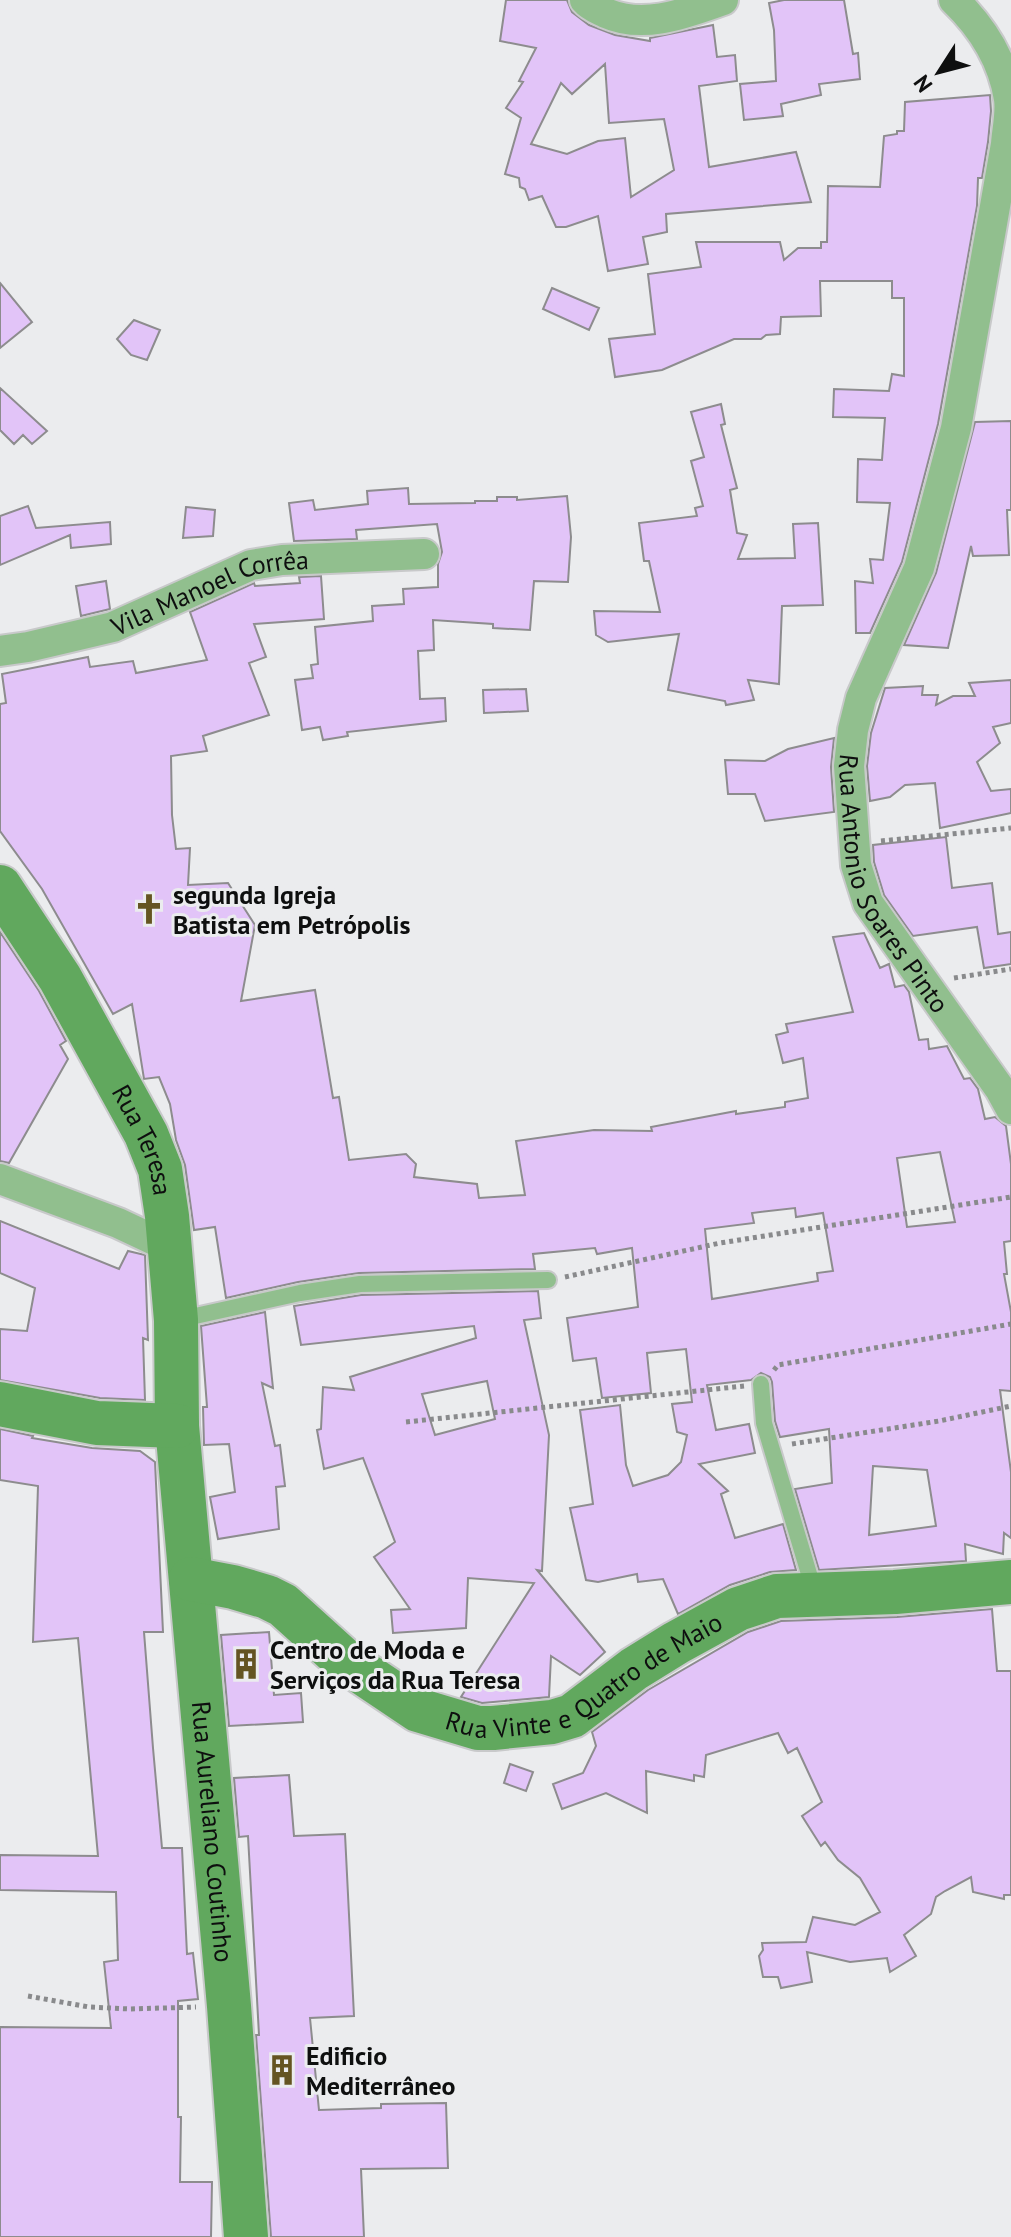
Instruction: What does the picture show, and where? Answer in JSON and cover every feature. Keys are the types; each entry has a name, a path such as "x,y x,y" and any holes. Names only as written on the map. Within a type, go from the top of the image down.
{"main road":[{"name":"Rua Teresa","path":"0,887 60,978 146,1134 160,1169 176,1320 177,1426"},
{"path":"0,1404 97,1423 177,1426"},
{"name":"Rua Aureliano Coutinho","path":"177,1426 229,2006 246,2237"},
{"name":"Rua Vinte e Quatro de Maio","path":"191,1579 233,1587 283,1605 345,1661 418,1710 478,1728 552,1722 572,1716 634,1669 738,1609 777,1596 895,1592 1011,1582"}],"street":[{"path":"585,0 590,6 616,17 639,22 723,0"},
{"name":"Rua Antonio Soares Pinto","path":"954,0 969,14 999,61 1010,102 1006,144 956,428 919,568 864,689 853,730 849,766 856,865 868,903 1011,1109"},
{"name":"Vila Manoel Corrêa","path":"0,651 113,627 251,565 282,560 424,554"},
{"path":"0,1179 118,1223 169,1247"}],"lane":[{"path":"176,1320 300,1293 360,1284 548,1280"},
{"path":"761,1384 764,1423 815,1595"}],"path":[{"path":"856,845 897,838 1011,828"},
{"path":"953,978 1011,969"},
{"path":"548,1280 720,1243 1011,1197"},
{"path":"406,1422 765,1384 778,1365 1011,1324"},
{"path":"771,1448 1011,1406"},
{"path":"28,1996 89,2007 229,2006"}],"building":[{"path":"506,0 567,0 572,12 589,25 615,35 650,41 650,38 713,25 717,57 735,55 737,81 699,86 709,167 796,152 811,202 666,214 667,232 643,237 648,264 608,271 598,216 566,227 556,227 542,196 529,200 525,189 520,187 519,178 505,174 521,118 506,108 523,82 519,81 536,48 500,41","holes":["605,64 609,123 664,119 674,170 631,197 625,138 598,141 567,154 531,144 561,83 572,94"]},
{"path":"844,0 853,54 858,53 860,79 819,84 821,95 781,104 783,116 744,120 740,84 776,81 774,30 769,3"},
{"path":"990,95 988,142 982,178 978,178 977,206 938,424 902,562 870,633 856,633 855,581 873,583 870,559 883,560 890,503 857,502 858,459 882,460 885,418 833,417 834,389 889,391 892,374 904,376 904,298 892,298 892,281 820,281 821,316 781,317 780,334 766,335 761,339 734,339 662,370 615,377 609,339 655,334 648,274 701,267 696,242 780,242 784,260 798,248 821,248 821,242 827,242 828,186 880,187 884,136 904,131 905,102"},
{"path":"0,283 32,322 0,348"},
{"path":"552,288 599,308 589,330 543,309"},
{"path":"134,320 160,330 147,360 131,355 117,339"},
{"path":"0,388 47,431 32,444 23,435 14,444 0,430"},
{"path":"721,404 725,424 721,425 737,488 730,490 737,533 747,535 738,559 795,558 793,524 818,523 823,605 782,606 779,684 748,680 754,700 726,705 725,701 668,690 679,634 608,642 596,635 594,611 660,612 649,561 644,561 639,523 697,516 695,508 703,506 691,461 704,457 691,412"},
{"path":"1011,421 1011,510 1007,510 1009,555 973,556 971,546 948,648 904,645 936,573 975,422"},
{"path":"408,488 409,504 475,503 497,501 497,497 517,497 517,500 567,496 571,537 568,582 534,581 530,630 433,620 434,650 418,651 420,699 445,698 446,721 347,732 348,736 323,740 320,727 302,730 295,680 313,678 311,665 318,664 315,627 373,621 372,606 404,604 403,589 438,587 438,564 442,552 437,524 356,530 357,539 294,541 289,503 313,500 315,510 368,504 367,491"},
{"path":"28,506 36,528 110,522 111,544 71,548 70,535 0,565 0,516"},
{"path":"186,507 215,510 213,536 183,538"},
{"path":"321,576 324,619 254,624 266,657 249,663 269,715 203,736 207,751 171,756 172,815 176,849 190,848 188,885 228,883 255,925 241,1001 315,990 333,1098 339,1097 349,1160 406,1154 416,1164 414,1177 477,1184 479,1198 525,1195 516,1141 594,1130 652,1131 651,1127 736,1111 736,1114 785,1107 785,1102 808,1098 803,1058 783,1063 776,1035 788,1032 786,1024 853,1012 833,937 864,933 880,968 889,964 895,987 904,985 909,992 919,1040 928,1039 929,1049 947,1046 964,1079 970,1078 978,1089 985,1119 995,1117 1006,1126 1011,1164 1011,1241 1004,1242 1007,1274 1004,1274 1011,1312 1011,1391 1000,1390 1011,1472 1011,1538 1004,1533 1003,1554 965,1544 966,1561 819,1570 795,1489 832,1483 829,1429 780,1437 775,1421 772,1382 770,1377 761,1373 751,1380 707,1385 716,1430 749,1424 755,1453 699,1464 728,1491 721,1494 735,1538 783,1524 796,1570 770,1572 730,1585 678,1614 663,1579 638,1582 637,1574 598,1582 586,1580 570,1508 593,1504 580,1410 620,1405 626,1465 633,1486 668,1475 681,1462 687,1435 677,1432 672,1404 692,1402 686,1349 647,1353 651,1393 602,1398 596,1358 573,1361 567,1318 638,1307 632,1248 597,1254 595,1248 533,1254 535,1269 359,1273 298,1282 226,1298 215,1227 194,1230 185,1165 176,1140 170,1104 159,1077 144,1079 132,1004 113,1014 42,889 0,831 0,704 6,703 2,674 88,657 90,667 133,661 136,673 207,660 190,612 254,583 255,586 300,583 299,577","holes":["940,1152 955,1222 907,1227 897,1158","795,1208 796,1217 823,1213 833,1271 817,1273 818,1281 712,1299 705,1229 754,1223 752,1213","873,1466 927,1470 936,1526 869,1535"]},
{"path":"106,581 110,609 81,616 76,586"},
{"path":"1011,680 1011,723 993,727 1000,743 977,762 991,791 1011,789 1011,813 940,828 935,783 905,785 890,797 870,801 867,766 871,733 885,688 923,686 922,695 938,695 936,705 953,696 975,696 969,683"},
{"path":"526,689 528,711 484,713 483,690"},
{"path":"834,738 831,767 834,812 765,821 755,794 728,794 725,760 765,761 788,749"},
{"path":"946,837 952,888 992,883 998,934 1011,932 1011,964 984,968 977,927 913,936 884,895 874,862 873,845"},
{"path":"0,932 39,991 66,1041 60,1045 68,1059 9,1163 0,1161"},
{"path":"0,1221 119,1269 128,1251 145,1255 148,1340 143,1338 145,1400 100,1398 0,1380 0,1329 27,1331 35,1288 0,1273"},
{"path":"538,1291 541,1318 524,1320 549,1435 542,1571 537,1570 605,1652 580,1675 551,1656 549,1697 482,1703 461,1697 534,1583 468,1578 466,1628 393,1633 391,1610 410,1609 374,1557 395,1542 363,1458 324,1469 317,1430 321,1429 323,1387 354,1390 350,1377 476,1338 474,1326 301,1345 294,1306 361,1295","holes":["487,1381 495,1419 435,1435 422,1394"]},
{"path":"265,1312 273,1388 262,1383 275,1446 280,1445 285,1486 276,1487 279,1529 218,1539 210,1497 235,1492 229,1444 204,1445 203,1407 207,1407 201,1326"},
{"path":"0,1429 92,1448 140,1451 155,1462 163,1632 144,1632 153,1748 162,1848 182,1848 187,1954 193,1953 198,1999 178,2001 180,2182 212,2182 211,2237 0,2237 0,2027 111,2028 104,1962 118,1960 116,1892 0,1890 0,1855 98,1856 78,1638 33,1642 38,1486 0,1480"},
{"path":"992,1609 997,1671 1011,1671 1011,1895 1004,1895 1004,1899 973,1892 971,1877 945,1891 936,1897 931,1914 904,1935 916,1956 890,1972 887,1958 850,1962 807,1952 812,1982 781,1988 778,1977 763,1977 759,1956 763,1950 762,1943 806,1942 813,1917 855,1925 880,1912 860,1878 838,1860 825,1842 821,1846 802,1816 822,1802 797,1748 788,1753 778,1733 706,1755 704,1777 694,1775 694,1781 646,1771 647,1813 606,1793 562,1809 553,1784 583,1773 596,1746 592,1732 648,1690 748,1632 781,1621 897,1617"},
{"name":"Centro de Moda e Serviços da Rua Teresa","path":"269,1632 274,1695 301,1693 303,1722 229,1726 221,1635"},
{"path":"510,1764 533,1772 526,1791 504,1783"},
{"path":"289,1775 294,1836 345,1834 354,2016 310,2018 319,2110 381,2108 381,2104 446,2103 448,2168 361,2169 364,2237 271,2237 256,2035 259,2035 248,1836 239,1837 234,1778"}],"place":[{"name":"segunda Igreja Batista em Petrópolis","path":"149,909"},
{"name":"Centro de Moda e Serviços da Rua Teresa","path":"246,1664"},
{"name":"Edificio Mediterrâneo","path":"282,2070"}]}
